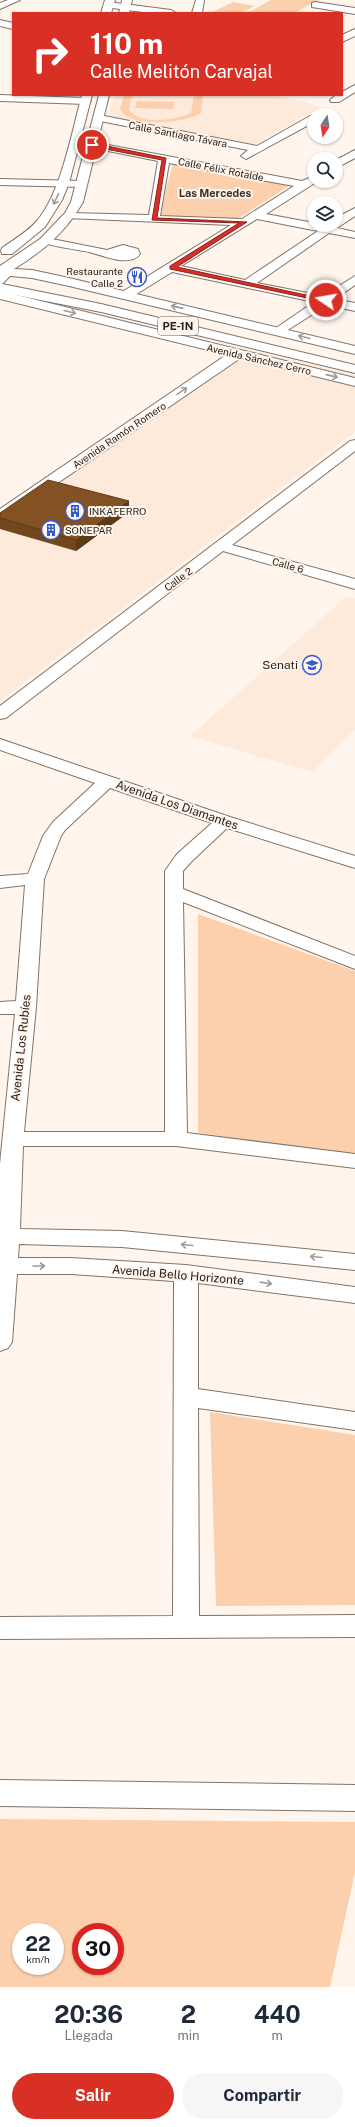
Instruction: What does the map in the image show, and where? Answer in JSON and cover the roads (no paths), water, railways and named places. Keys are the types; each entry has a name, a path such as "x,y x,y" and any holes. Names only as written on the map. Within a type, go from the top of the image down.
{"main road":[{"path":"0,23 12,26"},
{"path":"1,273 47,241 70,216 77,202 104,96"},
{"path":"0,255 22,240 41,224 56,200 63,184 86,98"},
{"path":"1,273 32,274 280,331 355,350"},
{"name":"Avenida Sánchez Cerro","path":"1,273 57,290 355,362"},
{"name":"Avenida Sánchez Cerro","path":"0,288 131,315 355,369"},
{"name":"Avenida Sánchez Cerro","path":"0,295 194,344 355,382"},
{"path":"131,315 156,330 181,336 194,344"},
{"path":"298,349 315,350 355,357"}],"street":[{"path":"0,6 16,0"},
{"path":"197,12 200,0"},
{"path":"305,10 325,0"},
{"path":"315,5 355,11"},
{"path":"108,6 126,6 165,12"},
{"path":"343,38 355,32"},
{"path":"328,108 355,88"},
{"path":"0,98 86,98"},
{"name":"Calle Santiago Távara","path":"98,118 258,149"},
{"path":"222,170 307,120"},
{"name":"Calle Félix Rotalde","path":"92,145 222,170 307,182"},
{"path":"343,161 355,153"},
{"path":"154,219 164,159"},
{"path":"0,182 82,184"},
{"path":"126,295 307,183"},
{"path":"343,219 355,211"},
{"path":"255,215 307,222"},
{"path":"70,216 244,222"},
{"path":"343,230 355,235"},
{"path":"247,284 323,232"},
{"path":"47,241 111,254"},
{"path":"172,268 355,307"},
{"path":"280,331 355,280"},
{"name":"Avenida Ramón Romero","path":"0,501 223,350"},
{"name":"Avenida Ramón Romero","path":"0,516 237,354"},
{"name":"Calle 2","path":"0,714 355,444"},
{"name":"Calle 6","path":"221,546 355,584"},
{"name":"Avenida Los Diamantes","path":"0,744 224,821 355,862"},
{"name":"Avenida Los Rubíes","path":"0,1342 2,1266 12,1139 8,1088 26,1007 35,879 52,836 59,826 107,781"},
{"path":"176,1139 174,871 184,858 224,821"},
{"path":"0,882 35,879"},
{"path":"173,892 355,963"},
{"path":"0,1008 26,1007"},
{"path":"12,1139 176,1139 355,1161"},
{"path":"4,1236 122,1239 355,1262"},
{"name":"Avenida Bello Horizonte","path":"2,1266 71,1266 186,1273 355,1295"},
{"path":"186,1273 186,1626"},
{"path":"186,1397 355,1421"},
{"path":"0,1628 355,1626"},
{"path":"0,1793 355,1798"}],"place":[{"name":"Restaurante Calle 2","path":"137,277"},
{"name":"INKAFERRO","path":"75,511"},
{"name":"SONEPAR","path":"51,530"},
{"name":"Senati","path":"312,665"}],"district":[{"name":"Las Mercedes","path":"215,193"}]}
